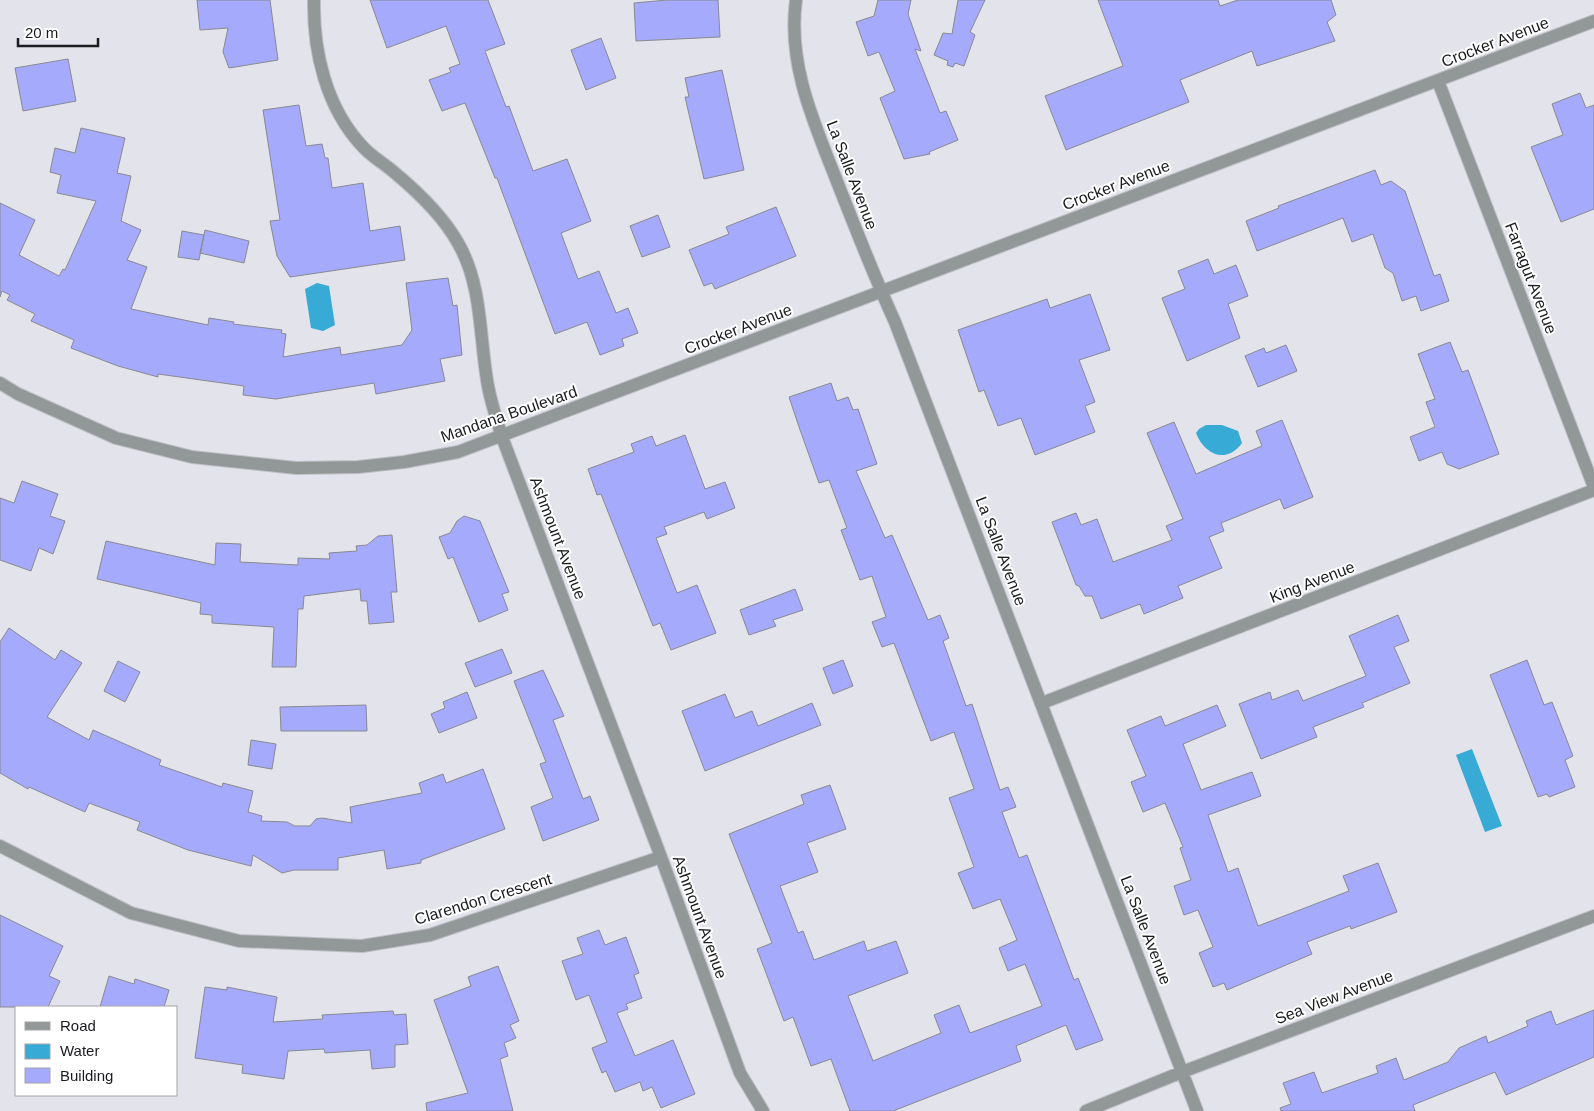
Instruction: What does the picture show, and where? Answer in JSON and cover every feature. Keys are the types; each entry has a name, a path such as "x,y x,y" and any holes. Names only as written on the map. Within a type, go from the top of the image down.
{"street":[{"name":"Ashmount Avenue","path":"314,0 313,27 324,81 340,114 363,146 426,201 458,243 474,284 488,388 502,437 661,857 740,1073 763,1111"},
{"name":"La Salle Avenue","path":"796,0 793,22 796,62 810,114 1042,703 1198,1111"},
{"name":"Crocker Avenue","path":"651,380 1594,21"},
{"name":"Farragut Avenue","path":"1438,81 1594,489"},
{"name":"Mandana Boulevard","path":"0,383 18,394 116,438 192,457 296,468 358,467 404,462 458,452 651,380"},
{"name":"King Avenue","path":"1042,703 1594,489"},
{"name":"Clarendon Crescent","path":"0,846 131,913 238,941 362,946 430,936 661,857"},
{"name":"Sea View Avenue","path":"1086,1111 1182,1072 1594,916"}],"water":[{"path":"317,283 329,286 335,325 323,331 311,328 305,289"},
{"path":"1206,425 1222,425 1238,431 1242,443 1229,454 1216,454 1210,451 1204,447 1196,433"},
{"path":"1472,749 1502,826 1485,832 1456,755"}],"building":[{"path":"197,0 270,0 278,60 229,68 223,52 228,28 200,30"},
{"path":"370,0 488,0 505,44 485,51 506,107 509,106 533,171 567,159 591,221 561,233 578,279 599,271 616,313 628,308 638,333 622,339 624,346 600,355 587,322 555,334 497,178 495,178 465,103 442,111 429,80 451,72 449,68 460,64 446,26 387,48"},
{"path":"667,0 718,0 720,37 636,41 634,3"},
{"path":"878,0 911,0 908,14 921,51 915,49 940,113 946,111 958,140 929,152 930,154 904,159 880,98 895,91 879,52 868,56 856,22 874,16"},
{"path":"958,0 985,0 970,32 975,35 964,66 955,63 953,67 947,65 948,61 934,55 943,33 952,34"},
{"path":"1098,0 1218,0 1220,6 1238,0 1331,0 1336,15 1327,22 1335,41 1257,66 1252,51 1180,80 1189,102 1066,150 1045,96 1123,66"},
{"path":"601,38 616,78 586,90 571,50"},
{"path":"68,59 76,101 23,111 15,68"},
{"path":"722,70 744,170 704,179 685,97 689,97 685,78"},
{"path":"1580,93 1586,108 1594,105 1594,209 1561,222 1531,147 1563,135 1552,104"},
{"path":"299,105 306,146 322,144 325,158 328,158 332,188 363,183 370,231 400,226 405,260 290,277 277,256 270,221 280,220 263,110"},
{"path":"81,128 125,138 117,173 131,176 121,221 141,230 127,260 147,267 131,309 208,325 209,318 234,322 233,324 282,330 281,333 286,334 283,357 340,347 341,355 402,345 412,330 406,283 448,278 453,306 457,305 462,355 440,359 445,381 376,394 374,383 276,399 243,395 244,386 158,374 158,377 118,366 71,348 74,340 31,321 35,314 7,300 10,295 2,291 0,297 0,203 35,220 19,255 59,276 63,269 65,270 96,201 57,193 61,175 50,172 55,148 75,153"},
{"path":"1375,170 1381,185 1391,181 1405,191 1434,276 1440,274 1449,301 1421,311 1416,296 1402,301 1393,273 1385,268 1373,234 1352,242 1343,218 1257,251 1246,221 1279,208 1278,206"},
{"path":"776,207 796,256 715,289 712,283 704,286 689,250 729,234 726,227"},
{"path":"658,215 670,247 642,257 630,226"},
{"path":"205,230 249,241 244,263 200,253"},
{"path":"182,231 204,235 199,260 178,257"},
{"path":"1208,259 1214,274 1236,265 1248,296 1228,304 1240,338 1187,361 1162,298 1185,289 1178,271"},
{"path":"1090,294 1110,350 1079,360 1095,402 1085,406 1095,432 1035,455 1021,418 998,426 984,390 979,392 958,330 1047,299 1050,308"},
{"path":"1450,342 1462,372 1468,370 1499,454 1459,469 1447,464 1442,452 1419,461 1410,437 1435,427 1426,402 1435,399 1418,354"},
{"path":"1286,345 1297,371 1258,387 1245,356 1264,348 1266,353"},
{"path":"831,383 837,401 848,397 853,410 858,409 877,464 856,471 885,538 892,535 928,620 940,615 949,638 943,641 966,706 972,704 1000,790 1008,787 1016,807 1002,812 1019,858 1027,855 1074,980 1078,978 1103,1040 1076,1050 1066,1025 1016,1046 1021,1061 893,1111 850,1111 831,1059 811,1066 793,1017 784,1021 757,949 772,943 729,834 804,804 801,795 830,785 846,829 807,843 818,872 780,886 798,933 803,931 814,960 864,941 867,951 896,941 908,973 848,996 873,1061 941,1033 934,1015 959,1005 970,1033 1042,1006 1025,964 1008,971 999,948 1017,940 1000,899 973,909 958,873 974,867 949,798 974,789 954,732 931,741 894,643 882,647 872,622 886,617 872,576 860,580 841,530 847,528 829,480 819,483 799,427 789,397"},
{"path":"1282,420 1313,497 1284,509 1280,499 1221,523 1224,531 1209,537 1222,568 1178,586 1183,598 1144,614 1140,604 1101,619 1092,596 1085,596 1079,586 1076,585 1052,522 1076,513 1081,525 1097,519 1113,562 1172,540 1166,526 1183,519 1147,433 1174,422 1196,474 1262,446 1256,431"},
{"path":"685,435 705,489 725,482 735,508 707,519 704,512 664,527 667,534 656,538 677,593 697,585 716,633 671,650 660,623 653,626 601,494 597,495 588,469 634,452 631,444 652,436 656,446"},
{"path":"22,481 58,494 50,516 65,521 53,554 39,548 31,571 0,560 0,498 14,503"},
{"path":"464,516 480,521 509,592 502,594 508,610 479,622 453,557 448,559 439,537 450,533 457,521"},
{"path":"392,535 397,592 391,592 394,622 369,624 367,601 361,601 360,589 304,596 303,609 298,609 296,667 272,667 274,627 212,623 212,615 200,614 201,603 97,579 106,541 215,565 216,543 241,544 240,562 298,565 298,558 330,559 329,553 357,551 356,546 367,545 378,536"},
{"path":"795,589 803,610 773,620 776,626 749,635 740,610"},
{"path":"1398,615 1409,641 1394,647 1410,683 1362,703 1364,707 1313,727 1317,737 1261,759 1239,704 1270,692 1272,700 1298,690 1303,701 1366,676 1349,636"},
{"path":"9,628 55,660 61,650 82,663 47,717 89,740 93,730 161,760 159,765 222,787 223,783 253,791 248,812 262,816 261,821 287,822 295,826 310,826 316,819 322,818 352,823 350,807 422,793 419,783 443,774 446,783 483,769 505,829 421,860 421,863 387,869 384,850 338,858 338,870 294,870 282,873 253,855 251,866 188,850 137,830 140,822 89,803 85,812 29,787 28,789 0,773 0,642"},
{"path":"502,649 512,673 475,687 465,663"},
{"path":"843,660 853,686 833,694 823,668"},
{"path":"1527,660 1544,705 1552,702 1573,756 1565,760 1575,787 1549,797 1547,794 1538,797 1490,675"},
{"path":"118,661 140,672 125,702 104,691"},
{"path":"543,670 564,716 553,720 583,799 590,796 599,820 543,841 531,807 553,798 540,764 546,762 514,681"},
{"path":"467,692 477,718 439,733 431,714 445,708 443,702"},
{"path":"725,694 735,718 752,711 758,726 812,703 821,725 705,771 682,711"},
{"path":"366,705 367,731 281,731 280,707"},
{"path":"1217,705 1226,726 1183,744 1201,790 1252,772 1261,796 1208,815 1228,872 1238,868 1258,926 1349,891 1343,876 1378,863 1397,912 1351,929 1350,926 1307,942 1312,954 1227,990 1224,983 1213,987 1199,953 1213,947 1198,910 1184,915 1174,886 1191,880 1180,848 1183,847 1165,803 1143,812 1131,782 1146,776 1127,730 1161,716 1165,726"},
{"path":"251,740 276,744 272,769 248,765"},
{"path":"0,915 63,946 49,976 60,981 48,1006 0,1007"},
{"path":"599,930 605,945 626,937 639,973 634,975 642,998 626,1004 628,1009 617,1013 635,1056 673,1040 695,1094 661,1108 652,1087 643,1091 640,1082 615,1092 606,1071 602,1073 592,1048 607,1042 589,995 576,1000 562,961 583,954 577,938"},
{"path":"498,966 519,1021 510,1025 516,1038 504,1043 508,1056 500,1059 513,1111 427,1111 426,1103 468,1093 434,1000 471,986 468,977"},
{"path":"109,976 134,984 135,979 169,990 164,1006 100,1006"},
{"path":"205,987 227,990 227,987 277,997 273,1022 323,1019 322,1015 393,1011 394,1015 406,1014 408,1044 395,1045 395,1067 372,1069 370,1050 325,1053 324,1049 288,1051 284,1079 242,1073 243,1065 195,1058"},
{"path":"1594,1010 1594,1057 1506,1095 1495,1072 1413,1105 1415,1111 1281,1111 1280,1108 1291,1104 1283,1083 1314,1072 1322,1093 1378,1073 1376,1066 1396,1058 1404,1080 1448,1062 1459,1048 1486,1036 1488,1043 1528,1026 1526,1021 1551,1011 1556,1025"}]}
